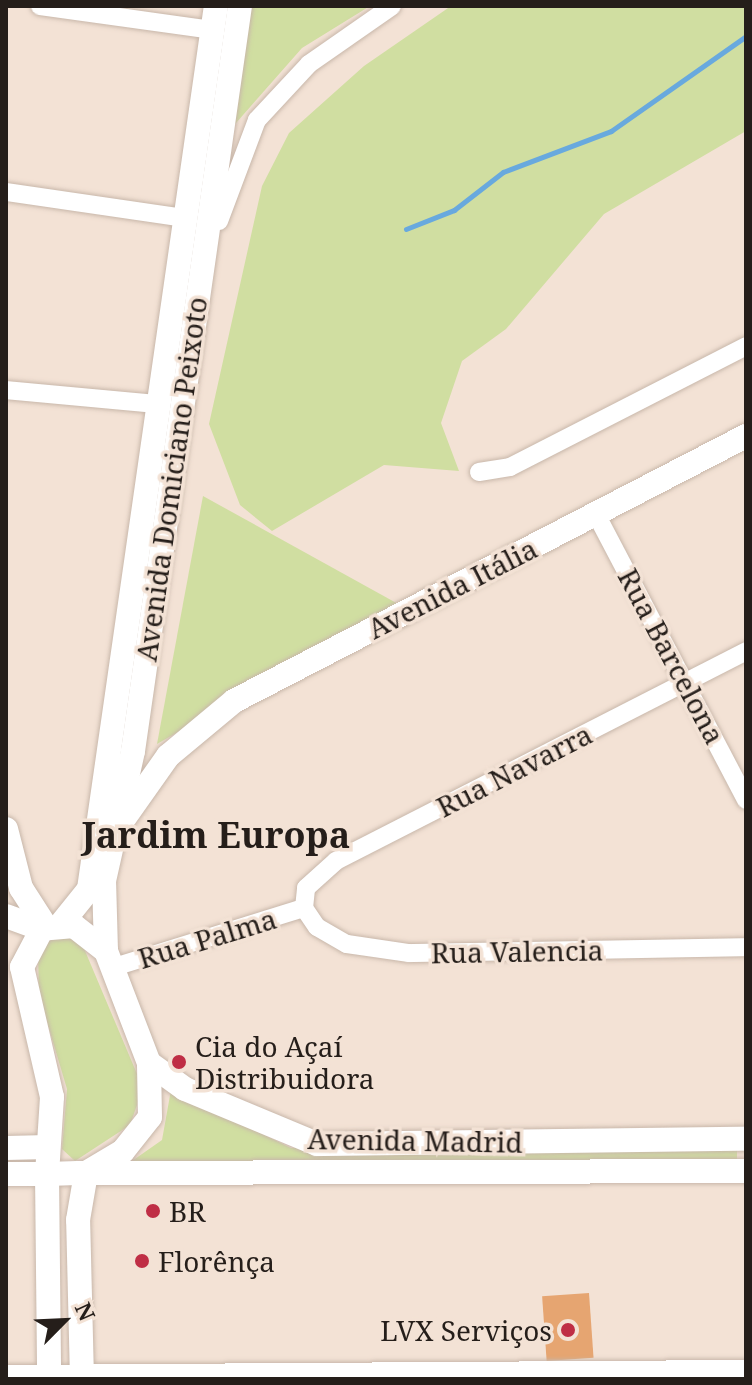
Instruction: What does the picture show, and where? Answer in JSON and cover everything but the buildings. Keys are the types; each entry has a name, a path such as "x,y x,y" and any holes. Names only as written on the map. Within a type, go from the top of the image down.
{"main road":[{"name":"Avenida Domiciano Peixoto","path":"108,960 102,904 133,751 190,335 240,6"},
{"name":"Avenida Domiciano Peixoto","path":"14,977 25,955 89,889 214,18"},
{"name":"Avenida Itália","path":"117,829 168,756 234,701 746,436"},
{"path":"133,751 149,759 168,756"},
{"path":"6,829 21,888 50,927"},
{"path":"6,916 50,927 82,929 108,960 149,1063"},
{"path":"14,977 51,1086 47,1174 49,1376"},
{"name":"Avenida Madrid","path":"149,1063 185,1089 317,1144 746,1139"},
{"name":"Avenida Madrid","path":"86,1173 123,1151 150,1117 149,1063"},
{"path":"6,1148 48,1147"},
{"name":"Avenida Madrid","path":"6,1174 746,1171"},
{"path":"82,1375 78,1220 86,1173"}],"street":[{"path":"40,6 214,18"},
{"path":"190,335 204,311 222,204 257,120 309,64 392,6"},
{"path":"6,192 185,218"},
{"path":"479,472 510,467 746,346"},
{"path":"6,390 158,404"},
{"name":"Rua Barcelona","path":"596,514 746,800"},
{"name":"Rua Navarra","path":"304,908 306,888 336,861 746,651"},
{"name":"Rua Valencia","path":"304,908 317,927 347,944 409,953 746,947"},
{"name":"Rua Palma","path":"108,960 304,908"},
{"path":"6,1374 746,1369"}],"green space":[{"path":"245,6 370,6 302,48 229,131"},
{"path":"451,6 746,6 746,131 604,214 506,329 462,361 441,423 459,471 384,465 272,531 240,505 209,424 262,186 289,133 364,66"},
{"path":"203,496 400,605 157,744"},
{"path":"51,936 80,939 143,1088 130,1125 75,1161 62,1149 67,1089 39,995 38,953"},
{"path":"171,1090 291,1148 737,1148 737,1162 122,1168 162,1140"}],"waterway":[{"path":"406,229 454,210 503,172 611,131 746,36"}],"place":[{"name":"Cia do Açaí Distribuidora","path":"179,1062"},
{"name":"BR","path":"153,1211"},
{"name":"Florênça","path":"142,1261"},
{"name":"LVX Serviços","path":"568,1330"}],"district":[{"name":"Jardim Europa","path":"216,835"}]}
